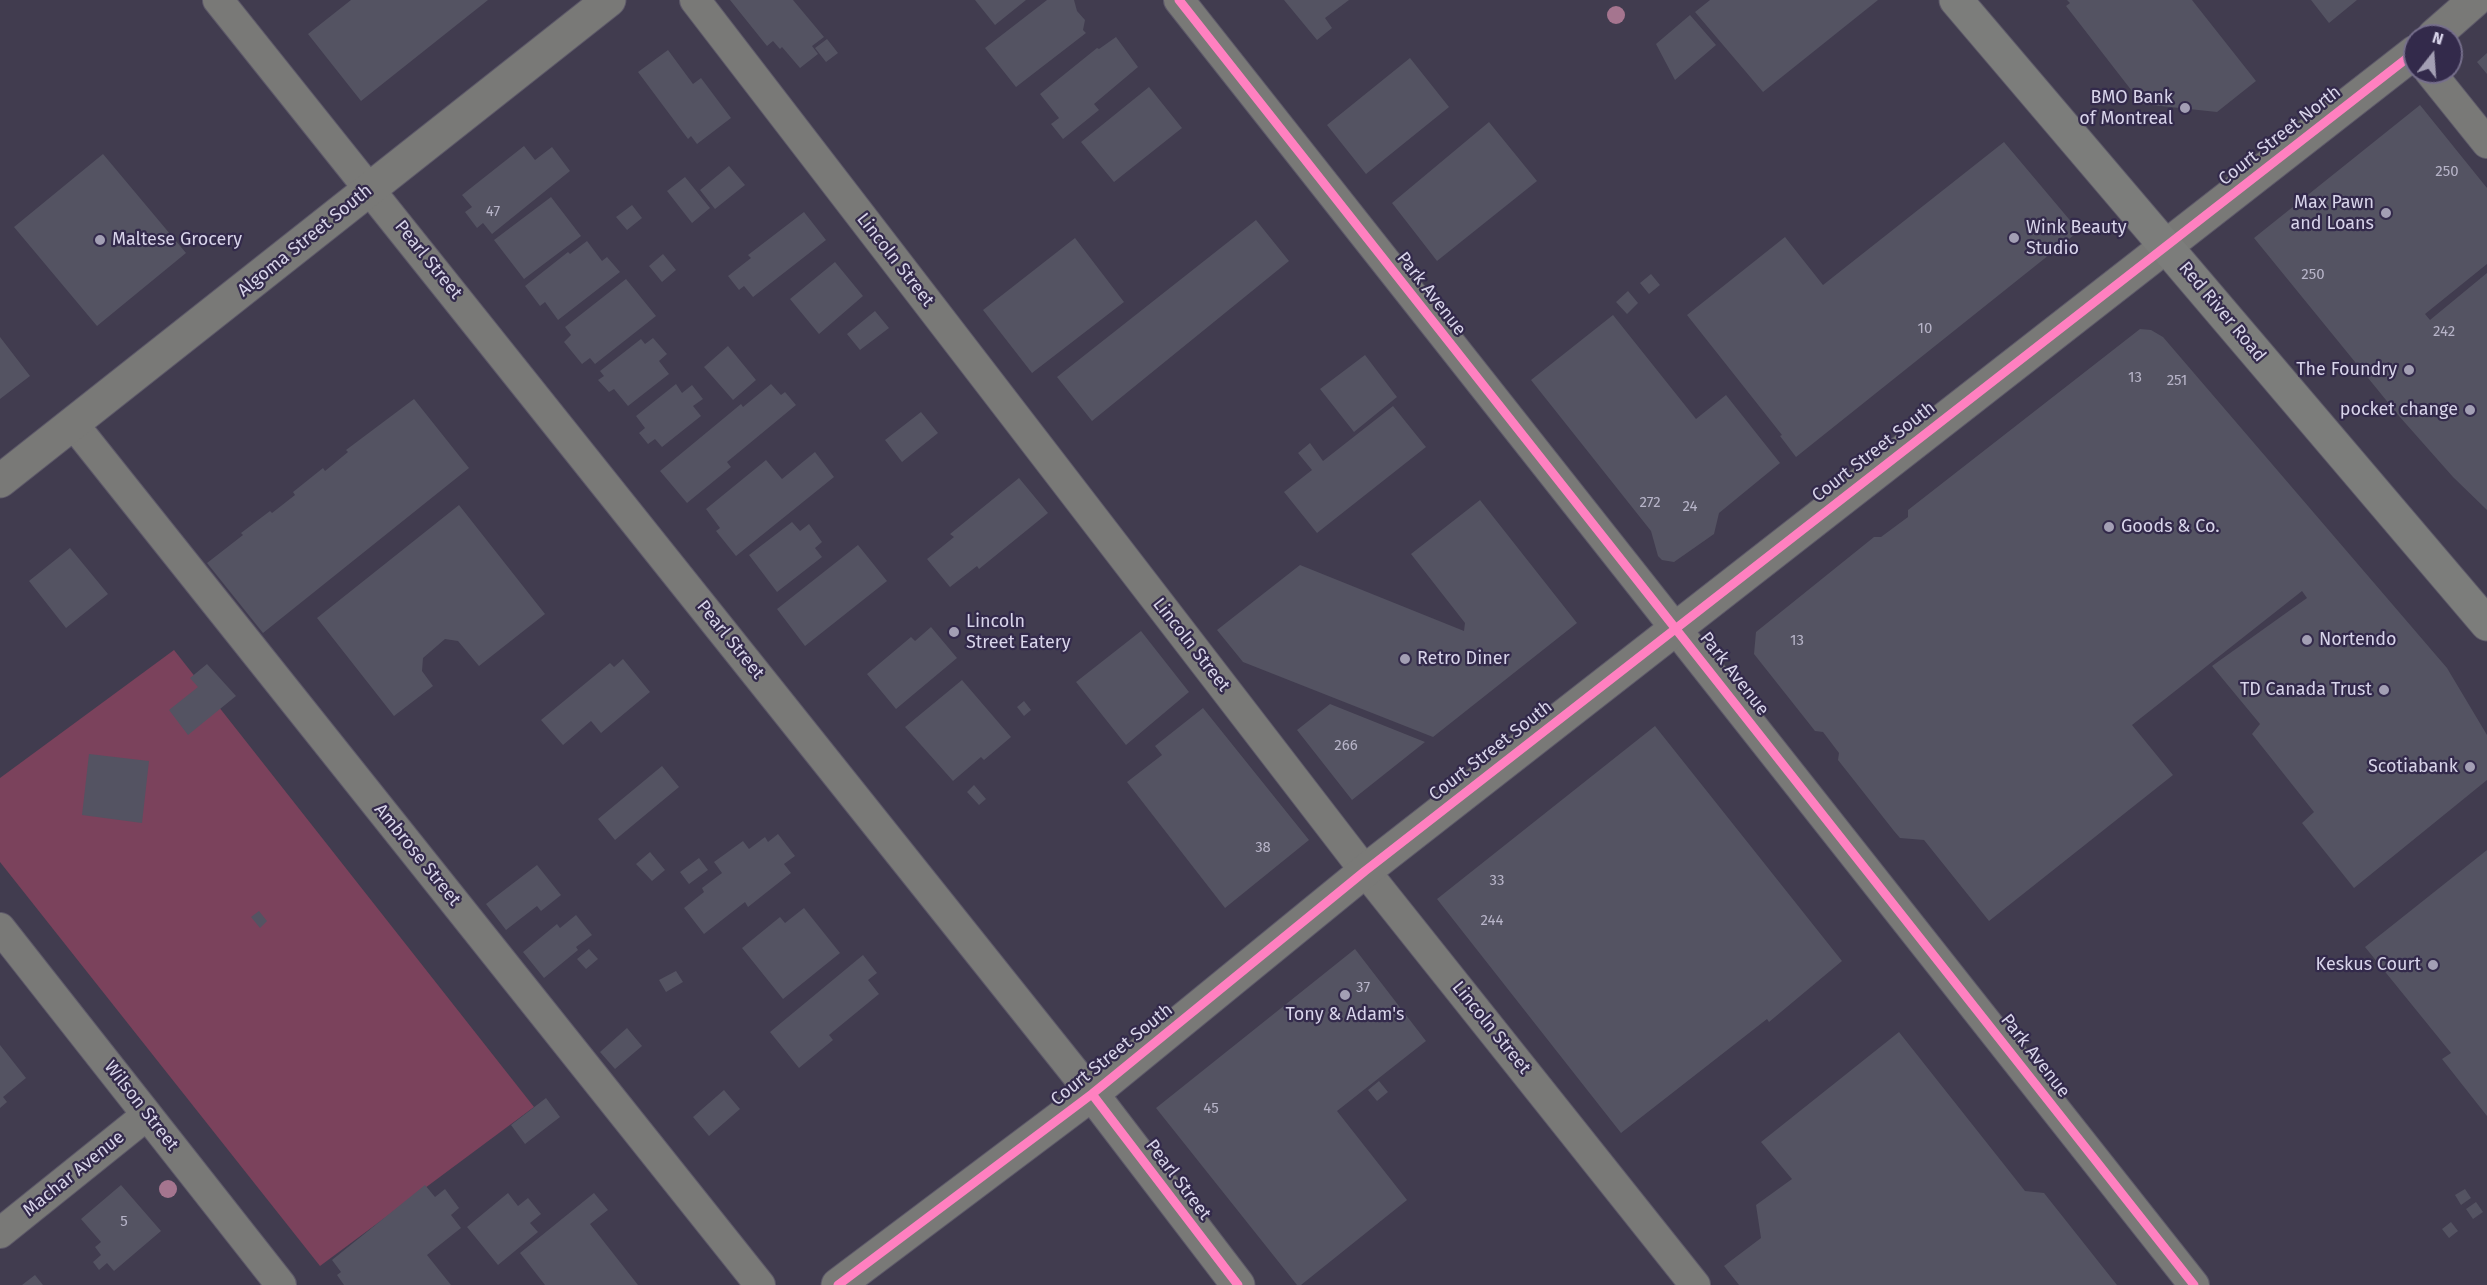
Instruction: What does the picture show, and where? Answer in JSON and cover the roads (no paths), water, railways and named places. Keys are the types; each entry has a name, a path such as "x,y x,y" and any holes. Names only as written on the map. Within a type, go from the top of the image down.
{"main road":[{"name":"Red River Road","path":"1956,0 2487,624"}],"street":[{"name":"Pearl Street","path":"218,0 1092,1094 1238,1285"},
{"name":"Algoma Street South","path":"0,481 74,425 609,0"},
{"name":"Lincoln Street","path":"695,0 1365,871 1695,1285"},
{"name":"Park Avenue","path":"1179,0 2194,1285"},
{"name":"Court Street North","path":"2451,24 2475,0"},
{"name":"Court Street North","path":"2166,245 2403,67"},
{"path":"2444,84 2487,142"},
{"name":"Court Street South","path":"838,1285 1092,1094 1365,871 2166,245"},
{"name":"Ambrose Street","path":"74,425 760,1285"},
{"name":"Wilson Street","path":"0,928 281,1285"},
{"name":"Machar Avenue","path":"0,1233 147,1115"}],"place":[{"name":"BMO Bank of Montreal","path":"2185,108"},
{"name":"Max Pawn and Loans","path":"2386,213"},
{"name":"Wink Beauty Studio","path":"2014,238"},
{"name":"Maltese Grocery","path":"100,240"},
{"name":"The Foundry","path":"2409,370"},
{"name":"pocket change","path":"2470,410"},
{"name":"Goods & Co.","path":"2109,527"},
{"name":"Lincoln Street Eatery","path":"954,632"},
{"name":"Nortendo","path":"2307,640"},
{"name":"Retro Diner","path":"1405,659"},
{"name":"TD Canada Trust","path":"2384,690"},
{"name":"Scotiabank","path":"2470,767"},
{"name":"Keskus Court","path":"2433,965"},
{"name":"Tony & Adam's","path":"1345,995"}]}
